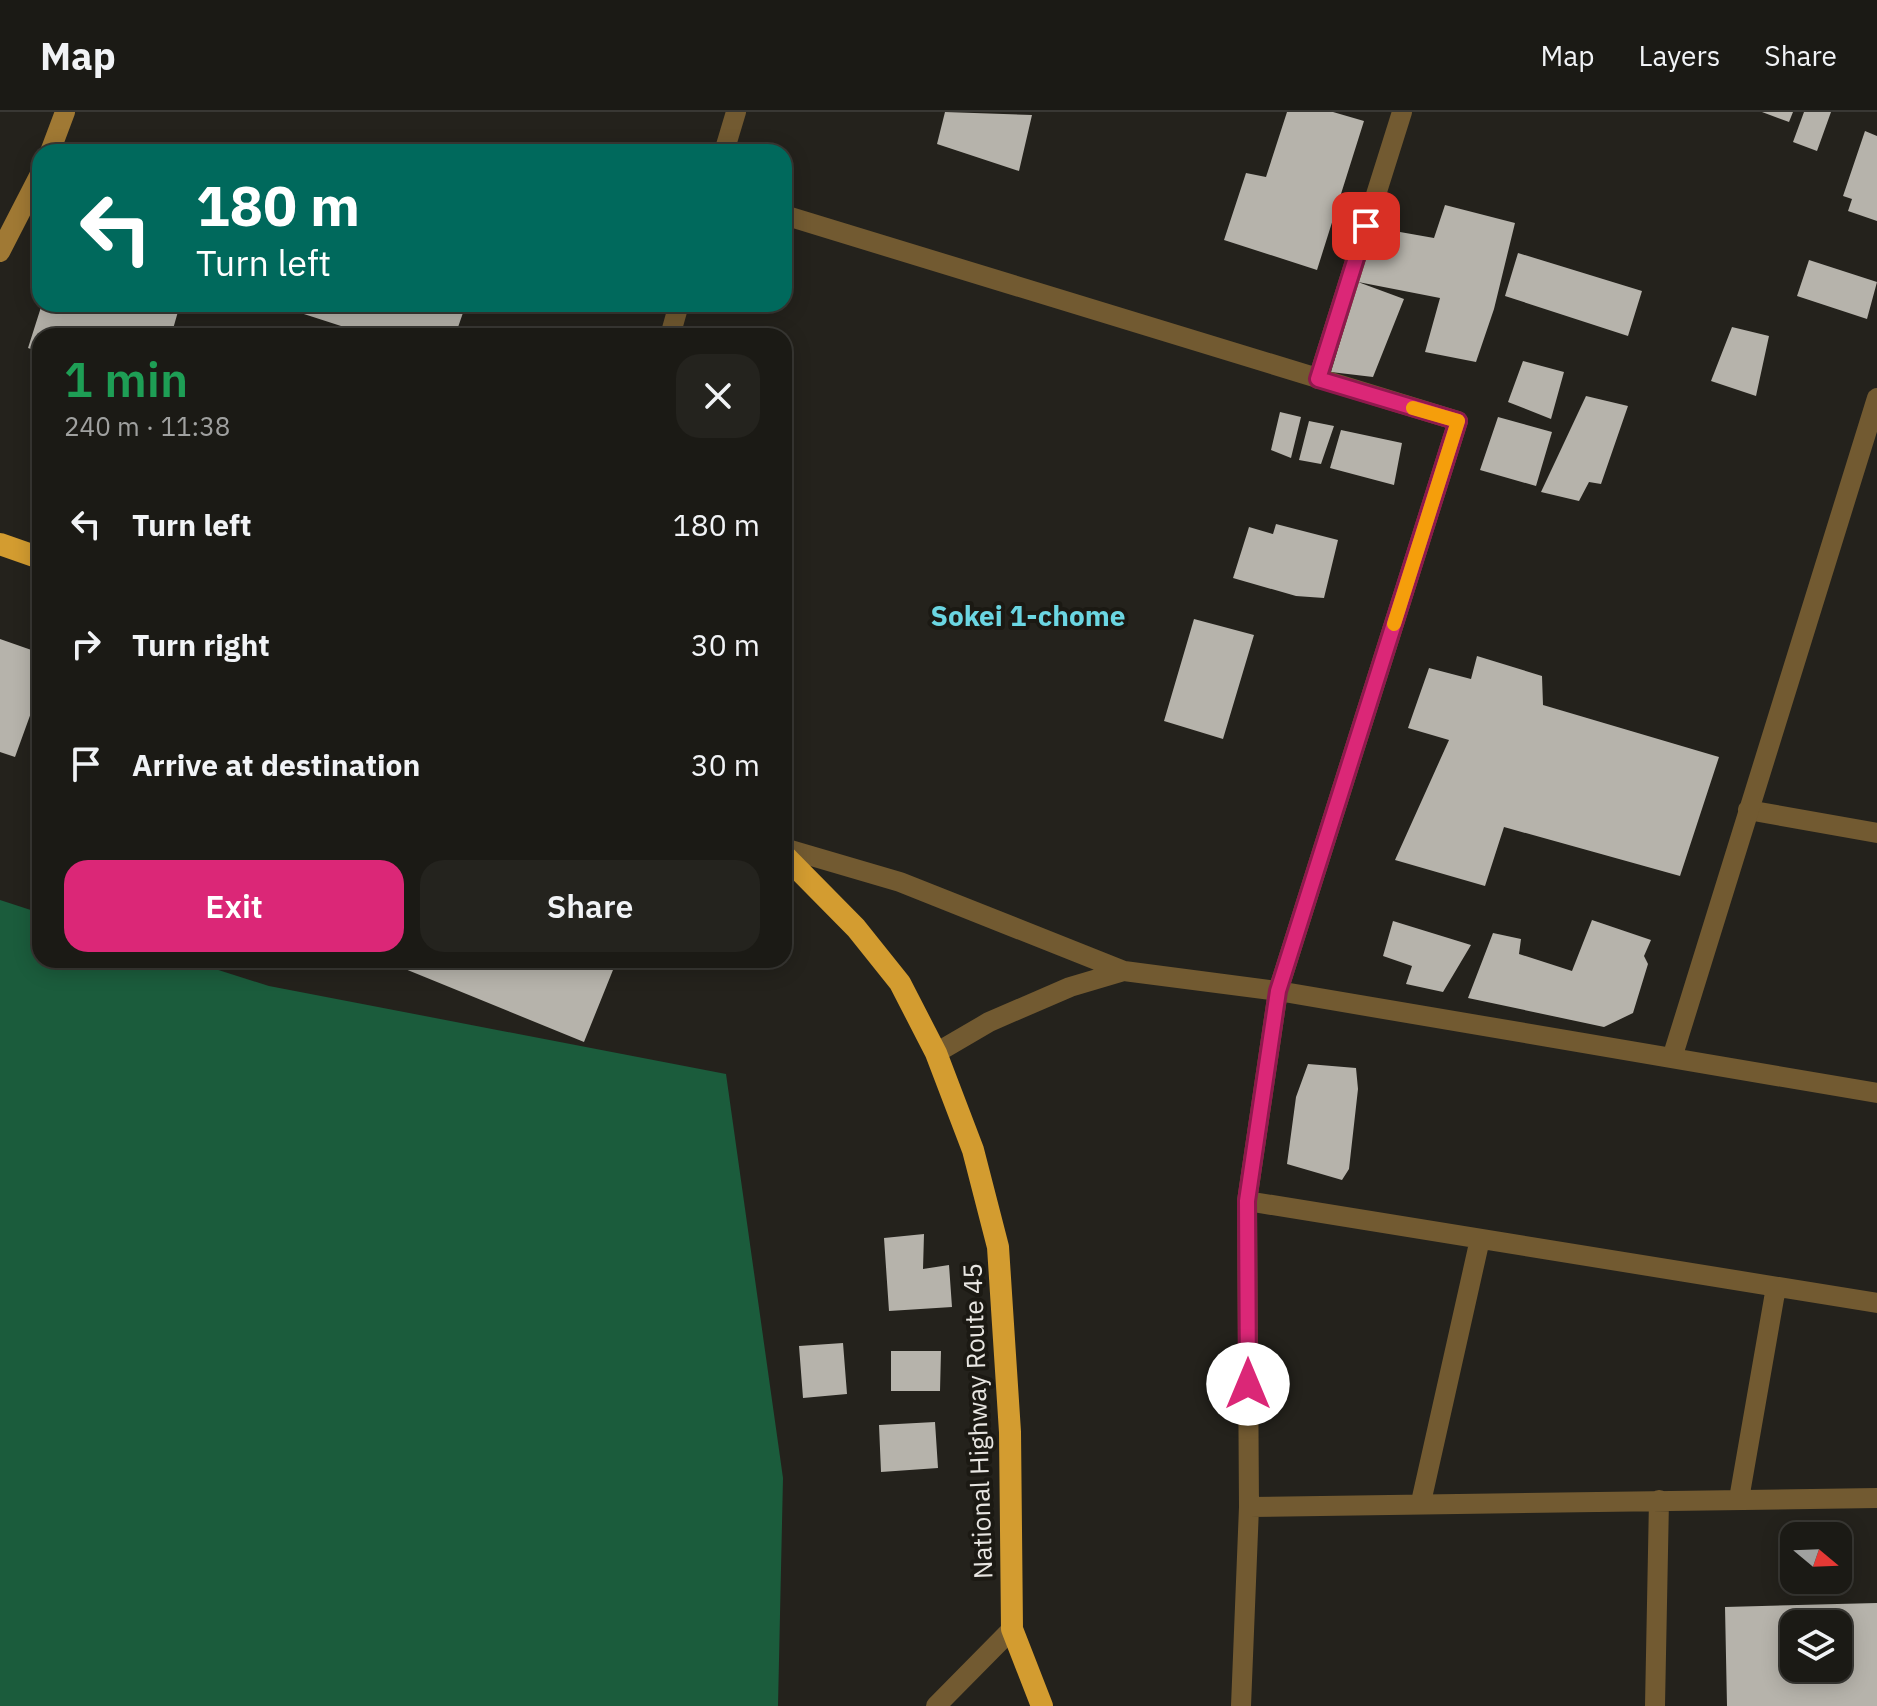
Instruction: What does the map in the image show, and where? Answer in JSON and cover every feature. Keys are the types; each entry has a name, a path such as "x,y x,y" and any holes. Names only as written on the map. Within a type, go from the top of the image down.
{"highway":[{"path":"0,544 32,555"},
{"name":"National Highway Route 45","path":"792,863 856,928 900,983 936,1053 973,1150 998,1247 1010,1432 1012,1629 1042,1706"}],"main road":[{"path":"53,144 65,112"},
{"path":"0,252 32,190"}],"street":[{"path":"726,144 736,112"},
{"path":"1318,379 1402,112"},
{"path":"792,217 1458,421 1278,991 1247,1201 1249,1507 1241,1706"},
{"path":"1672,1058 1748,810 1868,453 1877,398"},
{"path":"1748,810 1877,833"},
{"path":"792,850 900,882 1124,971 1278,991 1877,1093"},
{"path":"936,1053 989,1022 1070,987 1124,971"},
{"path":"1247,1201 1877,1303"},
{"path":"1421,1502 1480,1239"},
{"path":"1739,1499 1776,1287"},
{"path":"1249,1507 1421,1502 1877,1498"},
{"path":"1655,1706 1659,1500"},
{"path":"936,1706 1012,1629"}],"green space":[{"path":"0,900 32,910 32,968 212,968 269,986 726,1074 783,1478 778,1706 0,1706"}],"building":[{"path":"945,112 1032,115 1019,171 937,144"},
{"path":"1287,112 1333,112 1364,121 1317,270 1224,240 1246,173 1266,177"},
{"path":"1762,112 1793,112 1789,122"},
{"path":"1804,112 1831,112 1817,151 1793,142"},
{"path":"1865,131 1877,136 1877,221 1848,211 1852,199 1843,196"},
{"path":"1445,205 1515,223 1494,309 1476,362 1425,352 1440,298 1358,282 1366,226 1434,238"},
{"path":"1518,253 1642,291 1628,336 1505,296"},
{"path":"1809,260 1877,282 1867,319 1797,296"},
{"path":"1358,282 1404,299 1373,377 1331,372"},
{"path":"39,312 178,312 173,328 34,328"},
{"path":"298,312 463,312 458,328 347,328"},
{"path":"1732,327 1769,336 1756,396 1711,381"},
{"path":"1523,361 1564,372 1551,419 1508,402"},
{"path":"1586,396 1628,406 1601,484 1589,482 1579,501 1541,492"},
{"path":"1280,412 1301,417 1291,458 1271,450"},
{"path":"1498,417 1552,432 1536,486 1480,470"},
{"path":"1309,421 1334,426 1321,464 1299,460"},
{"path":"1341,430 1402,443 1394,485 1330,468"},
{"path":"1276,524 1338,540 1324,598 1296,596 1233,578 1249,527 1273,534"},
{"path":"1194,619 1254,635 1223,739 1164,721"},
{"path":"0,639 32,650 32,710 15,757 0,752"},
{"path":"1477,656 1542,676 1543,705 1719,757 1680,876 1504,827 1485,886 1395,860 1449,740 1408,728 1429,668 1471,679"},
{"path":"1592,920 1651,940 1644,956 1648,964 1633,1013 1604,1027 1468,998 1493,933 1521,939 1519,954 1572,971"},
{"path":"1393,921 1471,945 1443,992 1406,984 1412,966 1383,956"},
{"path":"403,968 614,968 584,1042"},
{"path":"1308,1064 1356,1068 1358,1089 1349,1169 1342,1180 1287,1164 1296,1097"},
{"path":"924,1234 923,1269 949,1265 952,1307 889,1311 884,1238"},
{"path":"843,1343 847,1394 803,1398 799,1346"},
{"path":"891,1351 941,1351 940,1391 891,1391"},
{"path":"935,1422 938,1468 881,1472 879,1425"},
{"path":"1877,1603 1877,1706 1727,1706 1725,1607"}],"slow traffic":[{"path":"1394,624 1458,421 1413,408"}],"district":[{"name":"Sokei 1-chome","path":"1028,615"}],"route":[{"path":"1248,1384 1247,1201 1278,991 1458,421 1318,379 1366,226"}]}
